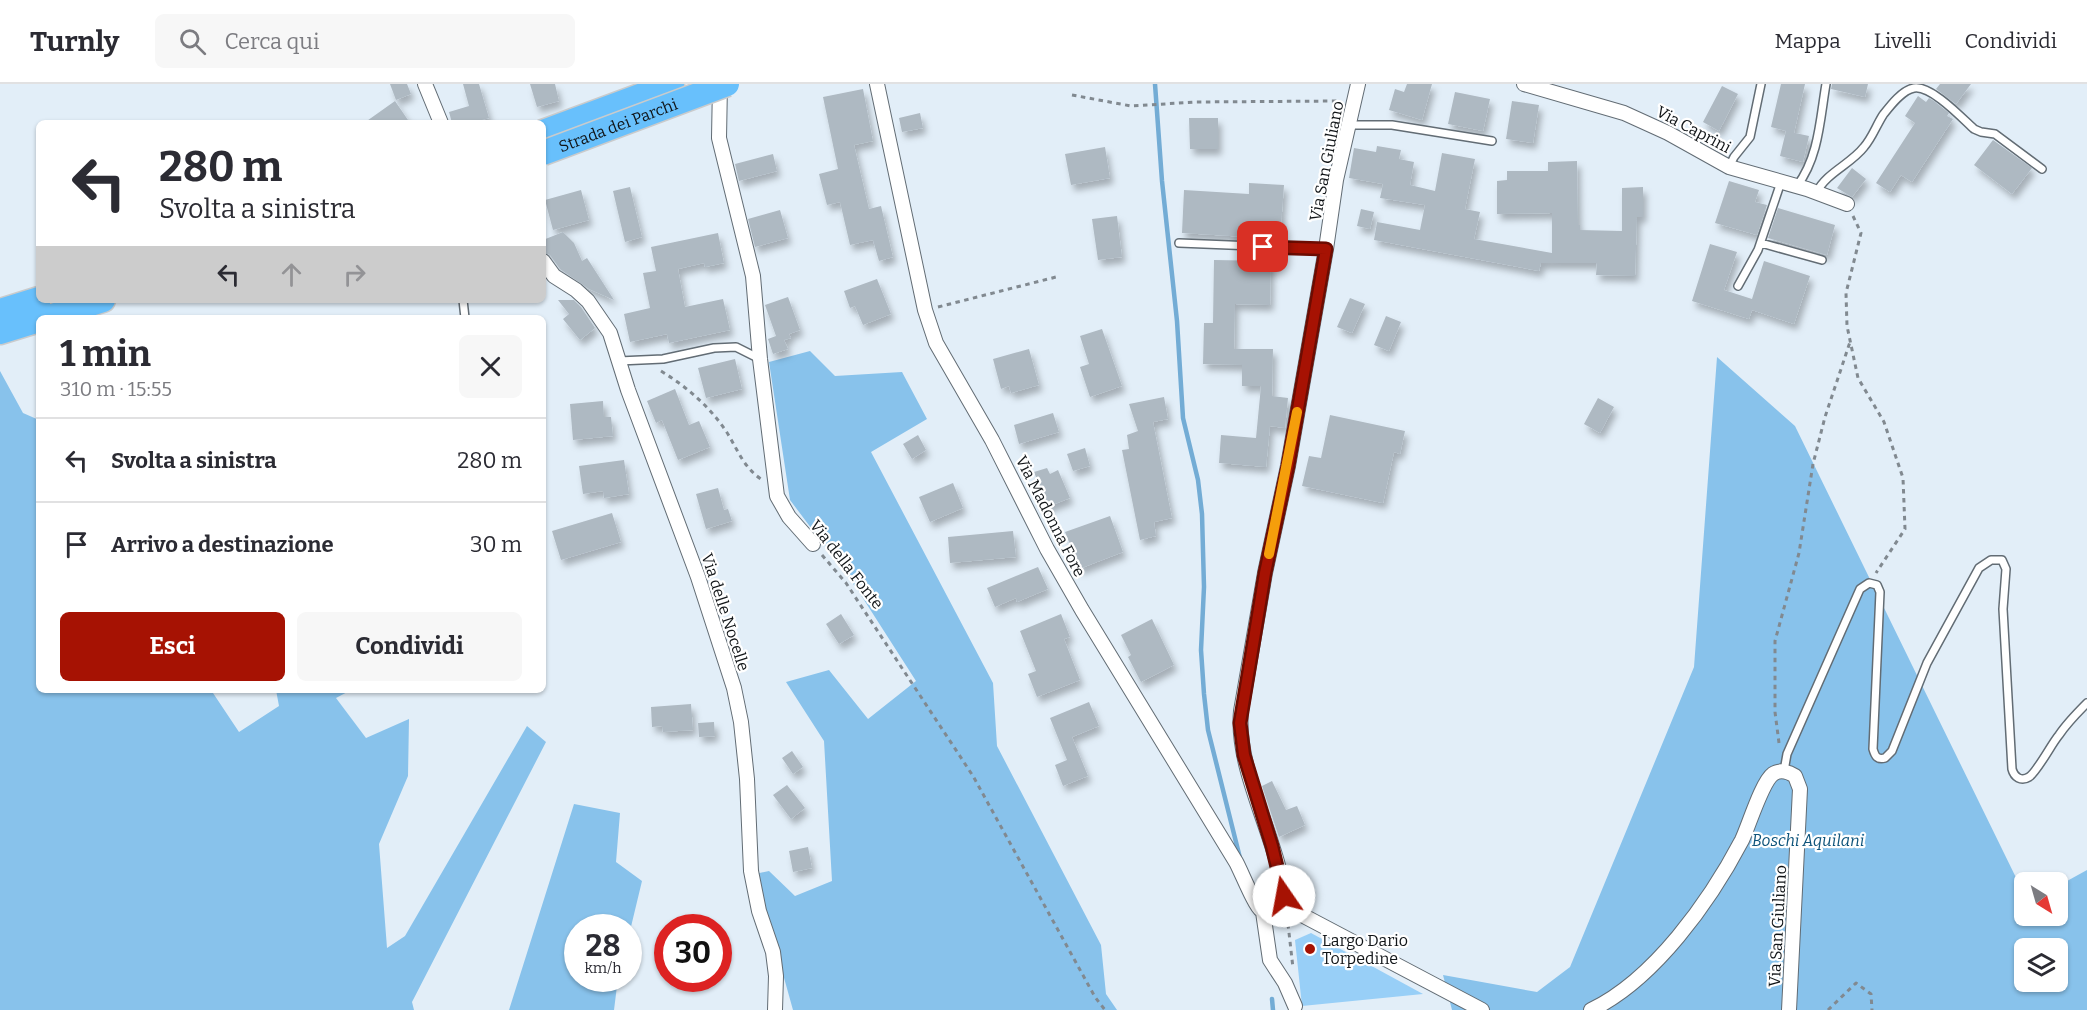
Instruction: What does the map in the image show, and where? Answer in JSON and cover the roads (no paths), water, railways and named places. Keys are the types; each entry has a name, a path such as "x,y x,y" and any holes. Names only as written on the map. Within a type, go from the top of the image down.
{"highway":[{"name":"Strada dei Parchi","path":"546,131 672,84"},
{"name":"Strada dei Parchi","path":"546,152 727,84"},
{"path":"0,311 36,300"},
{"path":"56,315 94,303"},
{"path":"0,332 36,321"}],"street":[{"path":"425,84 440,120"},
{"name":"Via della Fonte","path":"720,84 719,138 751,265 777,496 784,510 813,544"},
{"name":"Via Madonna Fore","path":"877,84 925,310 936,343 992,440 1053,559 1236,862 1257,905 1263,912"},
{"name":"Via San Giuliano","path":"1283,905 1284,896 1278,865 1244,755 1240,723 1265,573 1288,466 1336,180 1358,84"},
{"name":"Via Caprini","path":"1524,84 1624,113 1668,133 1729,167 1817,192 1847,204"},
{"name":"Via delle Nocelle","path":"546,265 554,276 576,290 592,305 607,328 698,577 738,704 748,790 751,871 759,911 773,952 776,983 775,1010"},
{"path":"1591,1010 1614,998 1642,976 1680,933 1732,857 1751,820 1766,782 1773,774 1784,771"},
{"name":"Via San Giuliano","path":"1784,771 1795,776 1800,789 1790,1010"},
{"path":"1293,1002 1285,983 1270,960 1263,912 1277,910 1283,905 1482,1010"}],"lane":[{"path":"1729,167 1750,137 1761,84"},
{"path":"1797,186 1808,171 1814,157 1826,84"},
{"path":"1817,192 1823,183 1863,148 1892,104 1908,90 1915,88 1925,89 1935,95 1974,129 1995,134 2043,169"},
{"path":"1350,125 1392,125 1492,141"},
{"path":"1738,286 1761,243 1780,182"},
{"path":"1179,243 1326,249"},
{"path":"1761,243 1822,260"},
{"path":"619,361 663,359 714,348 736,347 760,359"},
{"path":"1784,771 1787,754 1860,589 1869,583 1877,585 1880,592 1873,749 1876,757 1885,758 1892,751 1927,663 1979,568 1991,560 2002,560 2006,566 2003,609 2012,769 2015,776 2022,779 2032,774 2060,732 2087,703"}],"waterway":[{"path":"1155,84 1162,181 1177,321 1183,418 1198,480 1202,514 1204,587 1201,650 1204,694 1208,730 1240,858"},
{"path":"1272,999 1273,1010"}],"place":[{"name":"Largo Dario Torpedine","path":"1310,949"}],"park label":[{"name":"Boschi Aquilani","path":"1808,840"}]}
